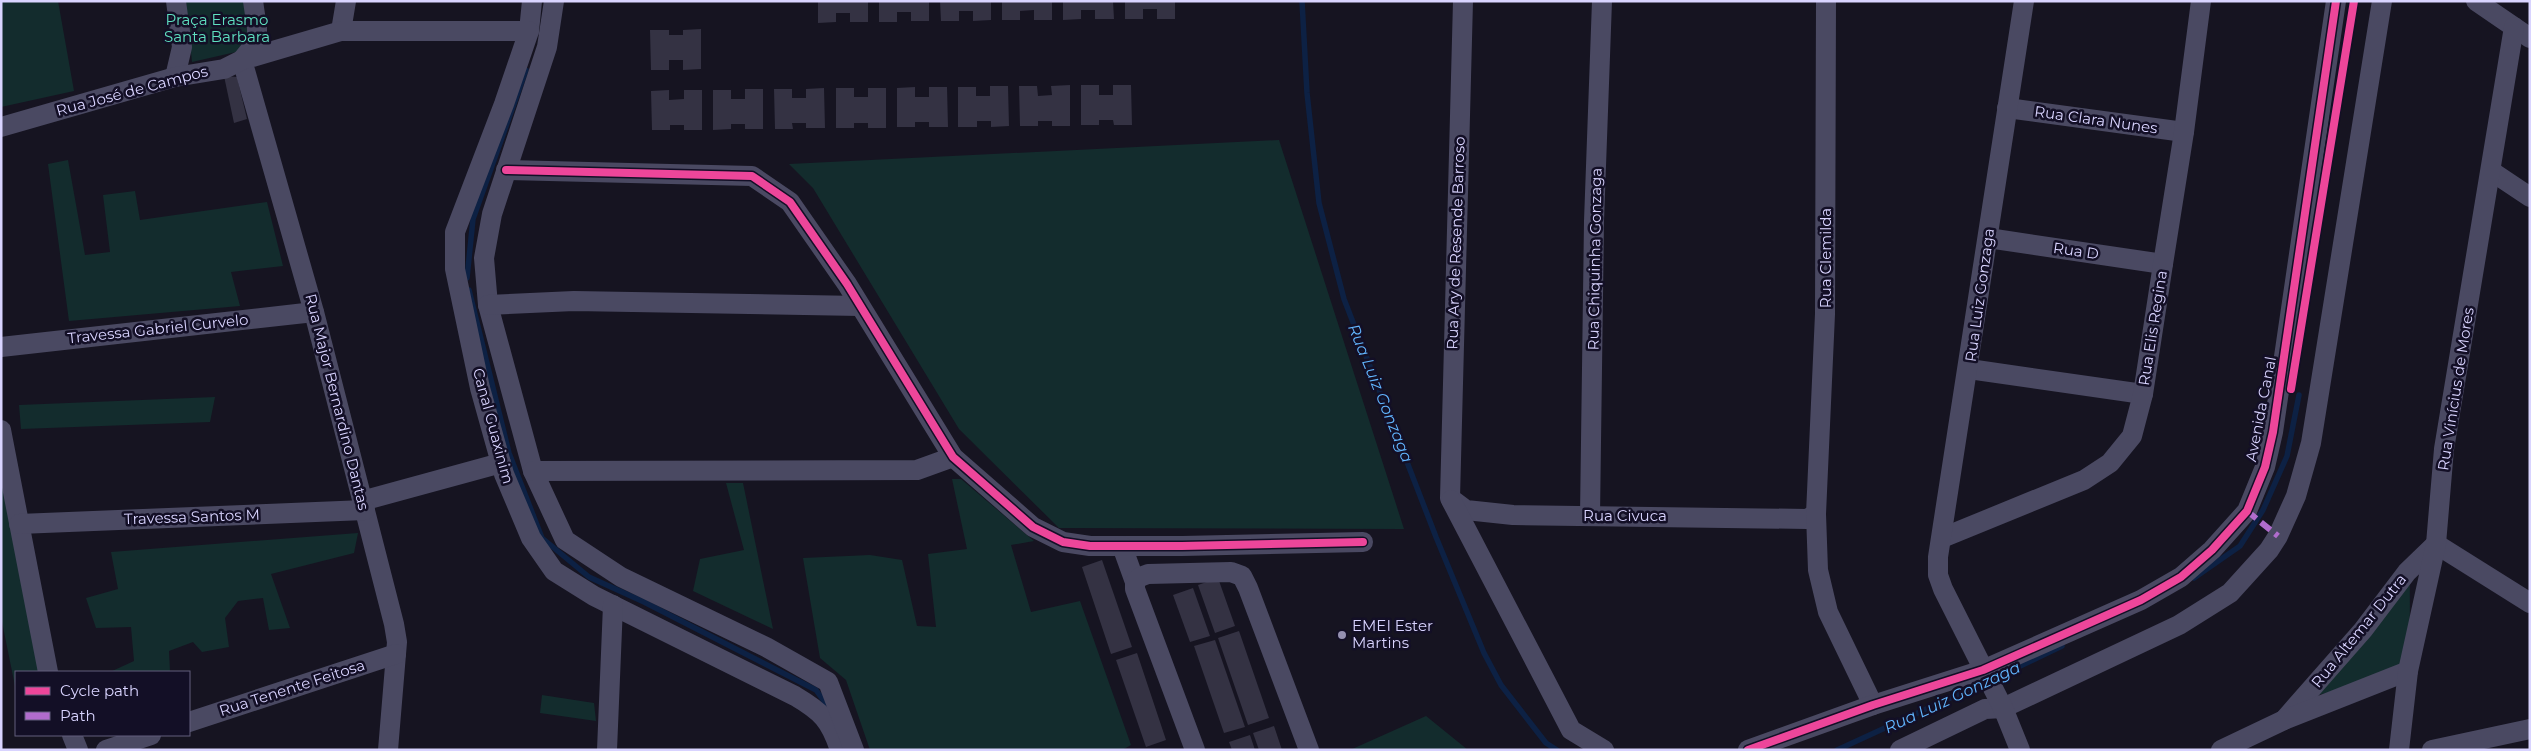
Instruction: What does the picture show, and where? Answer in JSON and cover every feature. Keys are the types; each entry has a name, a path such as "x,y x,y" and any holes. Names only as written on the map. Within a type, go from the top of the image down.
{"street":[{"path":"176,1 182,47 176,77"},
{"path":"242,60 257,41 253,1"},
{"path":"341,31 346,1"},
{"name":"Canal Guaxinim","path":"532,1 529,30 504,104 455,232 455,269 480,388 501,463 531,538 554,571 613,605 795,696 819,710 834,732 840,750"},
{"path":"554,1 546,47 492,214 484,258 488,305 533,471 565,540 621,577 766,647 828,682 854,750"},
{"name":"Rua Ary de Resende Barroso","path":"1449,492 1463,1"},
{"name":"Rua Chiquinha Gonzaga","path":"1590,516 1594,221 1602,1"},
{"name":"Rua Clemilda","path":"1826,1 1825,314 1816,514 1818,570 1828,612 1873,705"},
{"name":"Rua Luiz Gonzaga","path":"2020,750 2000,703 1938,575 1938,557 1969,369 2024,1"},
{"name":"Avenida Canal","path":"1748,750 1873,705 1985,673 2141,600 2181,577 2212,550 2247,511 2264,467 2273,432 2336,1"},
{"path":"1903,749 1985,709 2179,625 2230,593 2269,550 2278,536 2296,496 2311,443 2382,1"},
{"path":"2476,1 2522,32"},
{"name":"Rua Elis Regina","path":"1942,538 2084,480 2110,463 2132,436 2143,394 2184,132 2196,2"},
{"name":"Rua José de Campos","path":"1,127 176,77 224,69 242,60 341,31 529,30"},
{"name":"Rua Vinícius de Mores","path":"2399,750 2408,671 2436,544 2444,449 2491,171 2522,32"},
{"name":"Rua Major Bernardino Dantas","path":"242,60 314,312 394,624 396,654 388,750"},
{"name":"Rua Clara Nunes","path":"2007,108 2184,132"},
{"path":"506,170 752,176 790,202 847,284 953,457 1033,527 1063,542 1090,546 1363,542"},
{"path":"2491,171 2530,197"},
{"name":"Rua D","path":"1988,238 2163,264"},
{"path":"488,305 574,301 860,306"},
{"name":"Travessa Gabriel Curvelo","path":"1,347 314,312"},
{"path":"1969,369 2143,394"},
{"path":"1,430 48,671"},
{"path":"533,471 917,470 953,457"},
{"name":"Travessa Santos M","path":"20,524 363,505 501,463"},
{"path":"1449,492 1571,730 1604,750"},
{"name":"Rua Civuca","path":"1449,492 1466,510 1513,515 1807,519 1816,514"},
{"path":"2436,544 2530,603"},
{"name":"Rua Altemar Dutra","path":"2284,720 2363,630 2407,572 2436,544"},
{"path":"1236,545 1242,576 1309,750"},
{"path":"1122,546 1135,582 1135,589 1195,750"},
{"path":"1135,582 1140,577 1148,574 1231,572 1242,576"},
{"path":"607,750 613,605"},
{"name":"Rua Tenente Feitosa","path":"190,722 396,654"},
{"name":"Rua Altemar Dutra","path":"2221,750 2284,720 2408,671"},
{"path":"2432,750 2530,730"},
{"path":"72,736 78,750"},
{"path":"106,750 148,736"}],"green space":[{"path":"1,1 58,1 74,91 1,107"},
{"name":"Praça Erasmo Santa Barbara","path":"186,1 246,1 249,49 192,62"},
{"path":"1279,140 1404,529 1059,528 959,429 813,188 789,164"},
{"path":"68,160 85,255 110,252 103,195 135,191 140,220 267,202 283,266 231,272 240,306 69,321 48,164"},
{"path":"215,397 210,422 21,429 19,405"},
{"path":"1,437 47,671 15,671 15,686 1,617"},
{"path":"952,479 961,479 1034,541 1011,545 1031,612 1080,601 1131,745 1122,750 870,750 846,680 820,658 803,558 870,555 902,560 917,626 936,627 928,554 967,549"},
{"path":"726,483 743,483 773,629 693,591 700,559 744,550"},
{"path":"358,533 354,553 271,574 290,628 269,630 263,598 238,601 225,618 229,647 202,652 193,642 169,651 170,671 112,671 134,661 131,627 96,628 86,598 118,589 111,552"},
{"path":"2410,579 2409,635 2405,655 2401,663 2386,673 2315,696"},
{"path":"542,695 594,703 596,721 540,713"},
{"path":"1426,716 1468,750 1350,750"}],"building":[{"path":"818,1 868,1 868,22 850,22 850,13 836,13 836,22 818,23"},
{"path":"879,1 929,1 929,21 911,21 911,12 897,12 897,22 879,22"},
{"path":"940,1 991,1 991,20 973,21 973,11 959,11 959,21 941,21"},
{"path":"1002,1 1052,1 1052,20 1034,20 1034,10 1020,11 1020,20 1002,20"},
{"path":"1063,1 1113,1 1114,19 1095,19 1095,10 1081,10 1081,19 1063,20"},
{"path":"1125,1 1175,1 1175,19 1157,19 1157,9 1143,9 1143,19 1125,19"},
{"path":"701,29 701,69 683,70 683,60 669,60 669,70 651,70 650,30 669,30 669,35 683,35 683,30"},
{"path":"224,76 237,77 247,119 234,123"},
{"path":"1070,85 1070,126 1052,126 1052,121 1038,121 1038,126 1020,126 1019,86 1037,86 1038,96 1052,95 1051,86"},
{"path":"1081,85 1099,85 1099,95 1113,95 1113,85 1131,85 1132,125 1114,125 1113,120 1099,120 1099,125 1081,125"},
{"path":"990,86 1008,86 1009,126 991,127 991,121 977,121 977,127 958,127 958,87 976,87 976,96 990,96"},
{"path":"915,87 915,97 929,97 929,87 947,87 948,127 929,127 929,122 915,122 915,127 897,127 897,88"},
{"path":"824,88 825,128 806,128 806,123 792,123 793,129 775,129 774,89 792,89 792,98 806,98 806,89"},
{"path":"836,88 854,88 854,97 868,97 868,88 886,88 886,128 868,128 868,123 854,123 854,128 836,128"},
{"path":"745,89 763,89 763,129 745,129 745,124 731,124 731,129 713,130 713,90 731,90 731,99 745,99"},
{"path":"669,90 669,100 684,99 684,90 702,90 702,130 684,130 684,125 670,125 670,130 652,130 651,91"},
{"path":"1102,560 1132,647 1111,654 1082,567"},
{"path":"1218,578 1235,626 1215,633 1198,585"},
{"path":"1193,588 1210,636 1190,642 1173,595"},
{"path":"1239,631 1269,718 1248,725 1218,638"},
{"path":"1215,640 1245,727 1224,733 1194,646"},
{"path":"1137,653 1166,740 1146,747 1116,660"},
{"path":"1274,726 1282,750 1259,750 1253,733"},
{"path":"1250,735 1255,750 1232,750 1229,742"}],"waterway":[{"name":"Rua Luiz Gonzaga","path":"1302,1 1307,93 1319,203 1344,299 1436,537 1484,653 1501,685 1546,743 1557,750"},
{"path":"467,278 473,219 526,70"},
{"path":"469,290 509,453 542,538 589,577 644,602 816,690 829,708"},
{"path":"2194,578 2240,546 2263,510 2287,456 2299,395"},
{"name":"Rua Luiz Gonzaga","path":"1993,679 2062,646"},
{"name":"Rua Luiz Gonzaga","path":"1837,750 1985,682"}],"marked path":[{"path":"2247,511 2278,536"}],"cycle path":[{"path":"1748,750 1873,705 1983,670 2141,600 2181,577 2212,550 2247,511 2265,467 2273,432 2336,1"},
{"path":"2291,389 2354,1"},
{"path":"506,170 752,176 790,202 847,284 953,457 1033,527 1063,542 1090,546 1363,542"}],"place":[{"name":"EMEI Ester Martins","path":"1342,635"}]}
